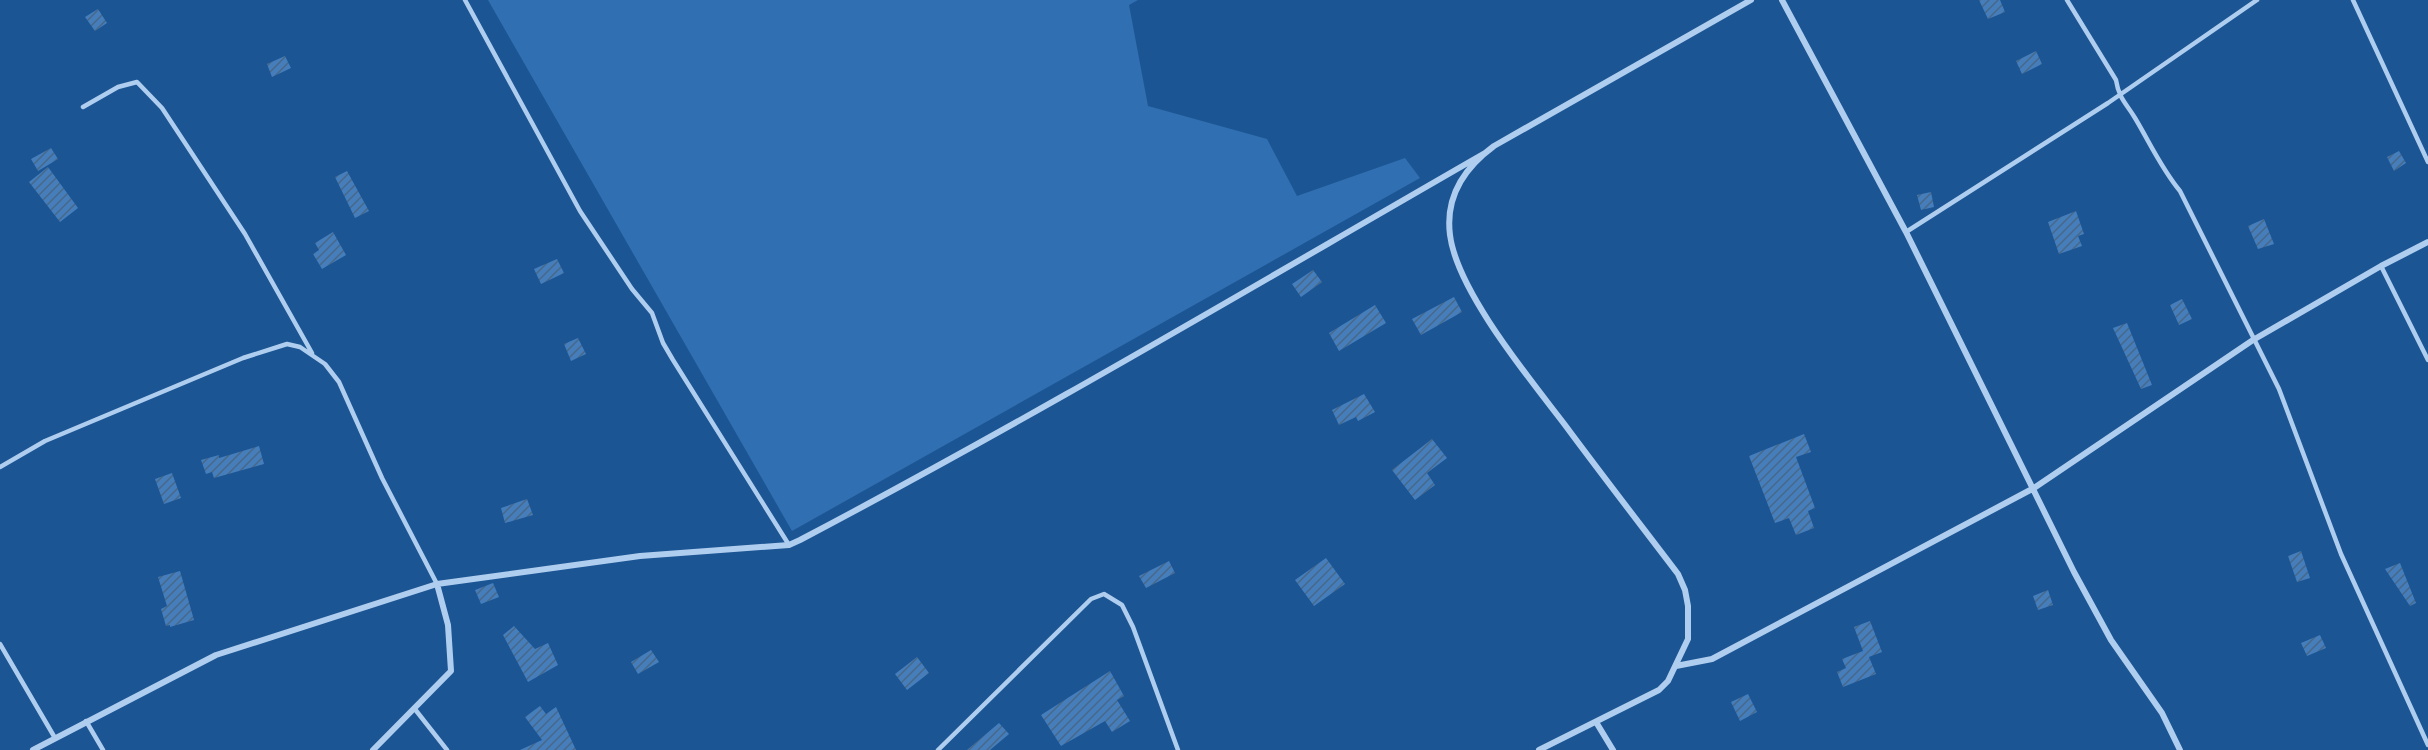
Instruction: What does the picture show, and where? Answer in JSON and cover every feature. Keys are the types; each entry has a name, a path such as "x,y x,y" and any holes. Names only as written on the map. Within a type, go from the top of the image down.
{"street":[{"path":"33,750 216,655 437,584 640,556 789,545 908,483 1751,0"},
{"path":"1782,0 1906,232 2074,572 2111,640 2162,713 2180,750"},
{"path":"1485,153 1466,171 1456,187 1449,209 1450,236 1459,267 1478,303 1514,358 1678,574 1685,590 1689,622 1688,639 1676,666 1659,690 1539,750"},
{"path":"1676,666 1712,659 2034,488 2253,340 2381,266 2428,242"},
{"path":"373,750 451,671 448,625 437,584"},
{"path":"1596,722 1613,750"}],"lane":[{"path":"465,0 580,211 632,290 652,313 663,343 673,360 789,545"},
{"path":"2067,0 2116,81 2118,96 2134,116 2163,171 2180,191 2279,389 2341,554 2428,745"},
{"path":"1906,232 2118,96 2257,0"},
{"path":"2353,0 2428,162"},
{"path":"83,107 118,87 137,82 162,108 245,234 312,353"},
{"path":"2381,266 2428,360"},
{"path":"0,467 45,441 243,358 287,344 300,347 325,364 339,382 382,478 437,584"},
{"path":"938,750 1091,599 1104,594 1122,604 1133,627 1178,750"},
{"path":"0,644 56,738"},
{"path":"414,708 447,750"},
{"path":"86,721 103,750"}],"shaded area":[{"path":"488,0 1138,0 1129,5 1148,106 1267,139 1297,196 1405,158 1420,178 792,531"}],"building":[{"path":"1979,0 2000,0 2005,12 1988,19"},
{"path":"98,9 107,23 95,31 85,17"},
{"path":"2036,51 2042,64 2022,74 2016,61"},
{"path":"285,56 291,68 272,77 267,64"},
{"path":"51,148 58,159 38,171 31,159"},
{"path":"2399,151 2406,163 2394,171 2387,157"},
{"path":"48,167 78,208 60,222 29,182"},
{"path":"347,171 369,211 355,218 335,177"},
{"path":"1931,192 1934,207 1921,210 1917,195"},
{"path":"2076,211 2084,234 2078,236 2082,246 2059,254 2048,222"},
{"path":"2264,219 2274,244 2258,249 2248,226"},
{"path":"333,232 346,255 322,269 313,254 319,250 315,243"},
{"path":"557,259 564,273 541,284 534,269"},
{"path":"1313,270 1322,282 1301,297 1292,284"},
{"path":"1454,297 1462,312 1421,335 1412,319"},
{"path":"2182,299 2192,319 2179,325 2170,305"},
{"path":"1375,305 1386,323 1339,351 1329,333"},
{"path":"2127,323 2152,385 2141,389 2113,328"},
{"path":"578,338 586,354 571,361 564,344"},
{"path":"1364,394 1375,412 1358,421 1356,417 1339,425 1332,410"},
{"path":"1804,434 1811,452 1796,457 1815,508 1808,511 1814,528 1796,535 1789,518 1775,523 1749,456"},
{"path":"1432,439 1447,458 1427,473 1435,485 1415,500 1392,470"},
{"path":"259,446 264,464 214,478 212,472 206,474 201,460 219,455 219,458"},
{"path":"172,473 181,498 164,504 155,479"},
{"path":"527,499 533,515 505,523 501,508"},
{"path":"2301,551 2310,578 2297,582 2288,556"},
{"path":"1326,558 1345,584 1314,606 1295,580"},
{"path":"1169,561 1175,573 1146,588 1139,576"},
{"path":"2400,563 2416,603 2410,606 2385,569"},
{"path":"180,571 194,620 170,627 170,625 166,626 161,609 167,606 158,577"},
{"path":"493,583 499,597 481,604 475,590"},
{"path":"2048,590 2053,605 2038,610 2033,596"},
{"path":"1870,621 1882,652 1869,657 1876,674 1843,687 1837,672 1846,668 1842,659 1863,651 1854,627"},
{"path":"514,626 535,649 548,643 558,665 528,682 503,635"},
{"path":"2320,635 2326,648 2307,656 2301,643"},
{"path":"651,650 659,662 638,674 631,662"},
{"path":"917,657 929,673 907,690 895,674"},
{"path":"1110,671 1124,696 1117,700 1130,721 1112,732 1105,721 1061,746 1041,715"},
{"path":"1748,694 1757,712 1740,721 1731,702"},
{"path":"540,706 546,714 556,707 576,750 520,750 542,740 525,717"},
{"path":"999,723 1009,734 990,750 967,750"}]}
